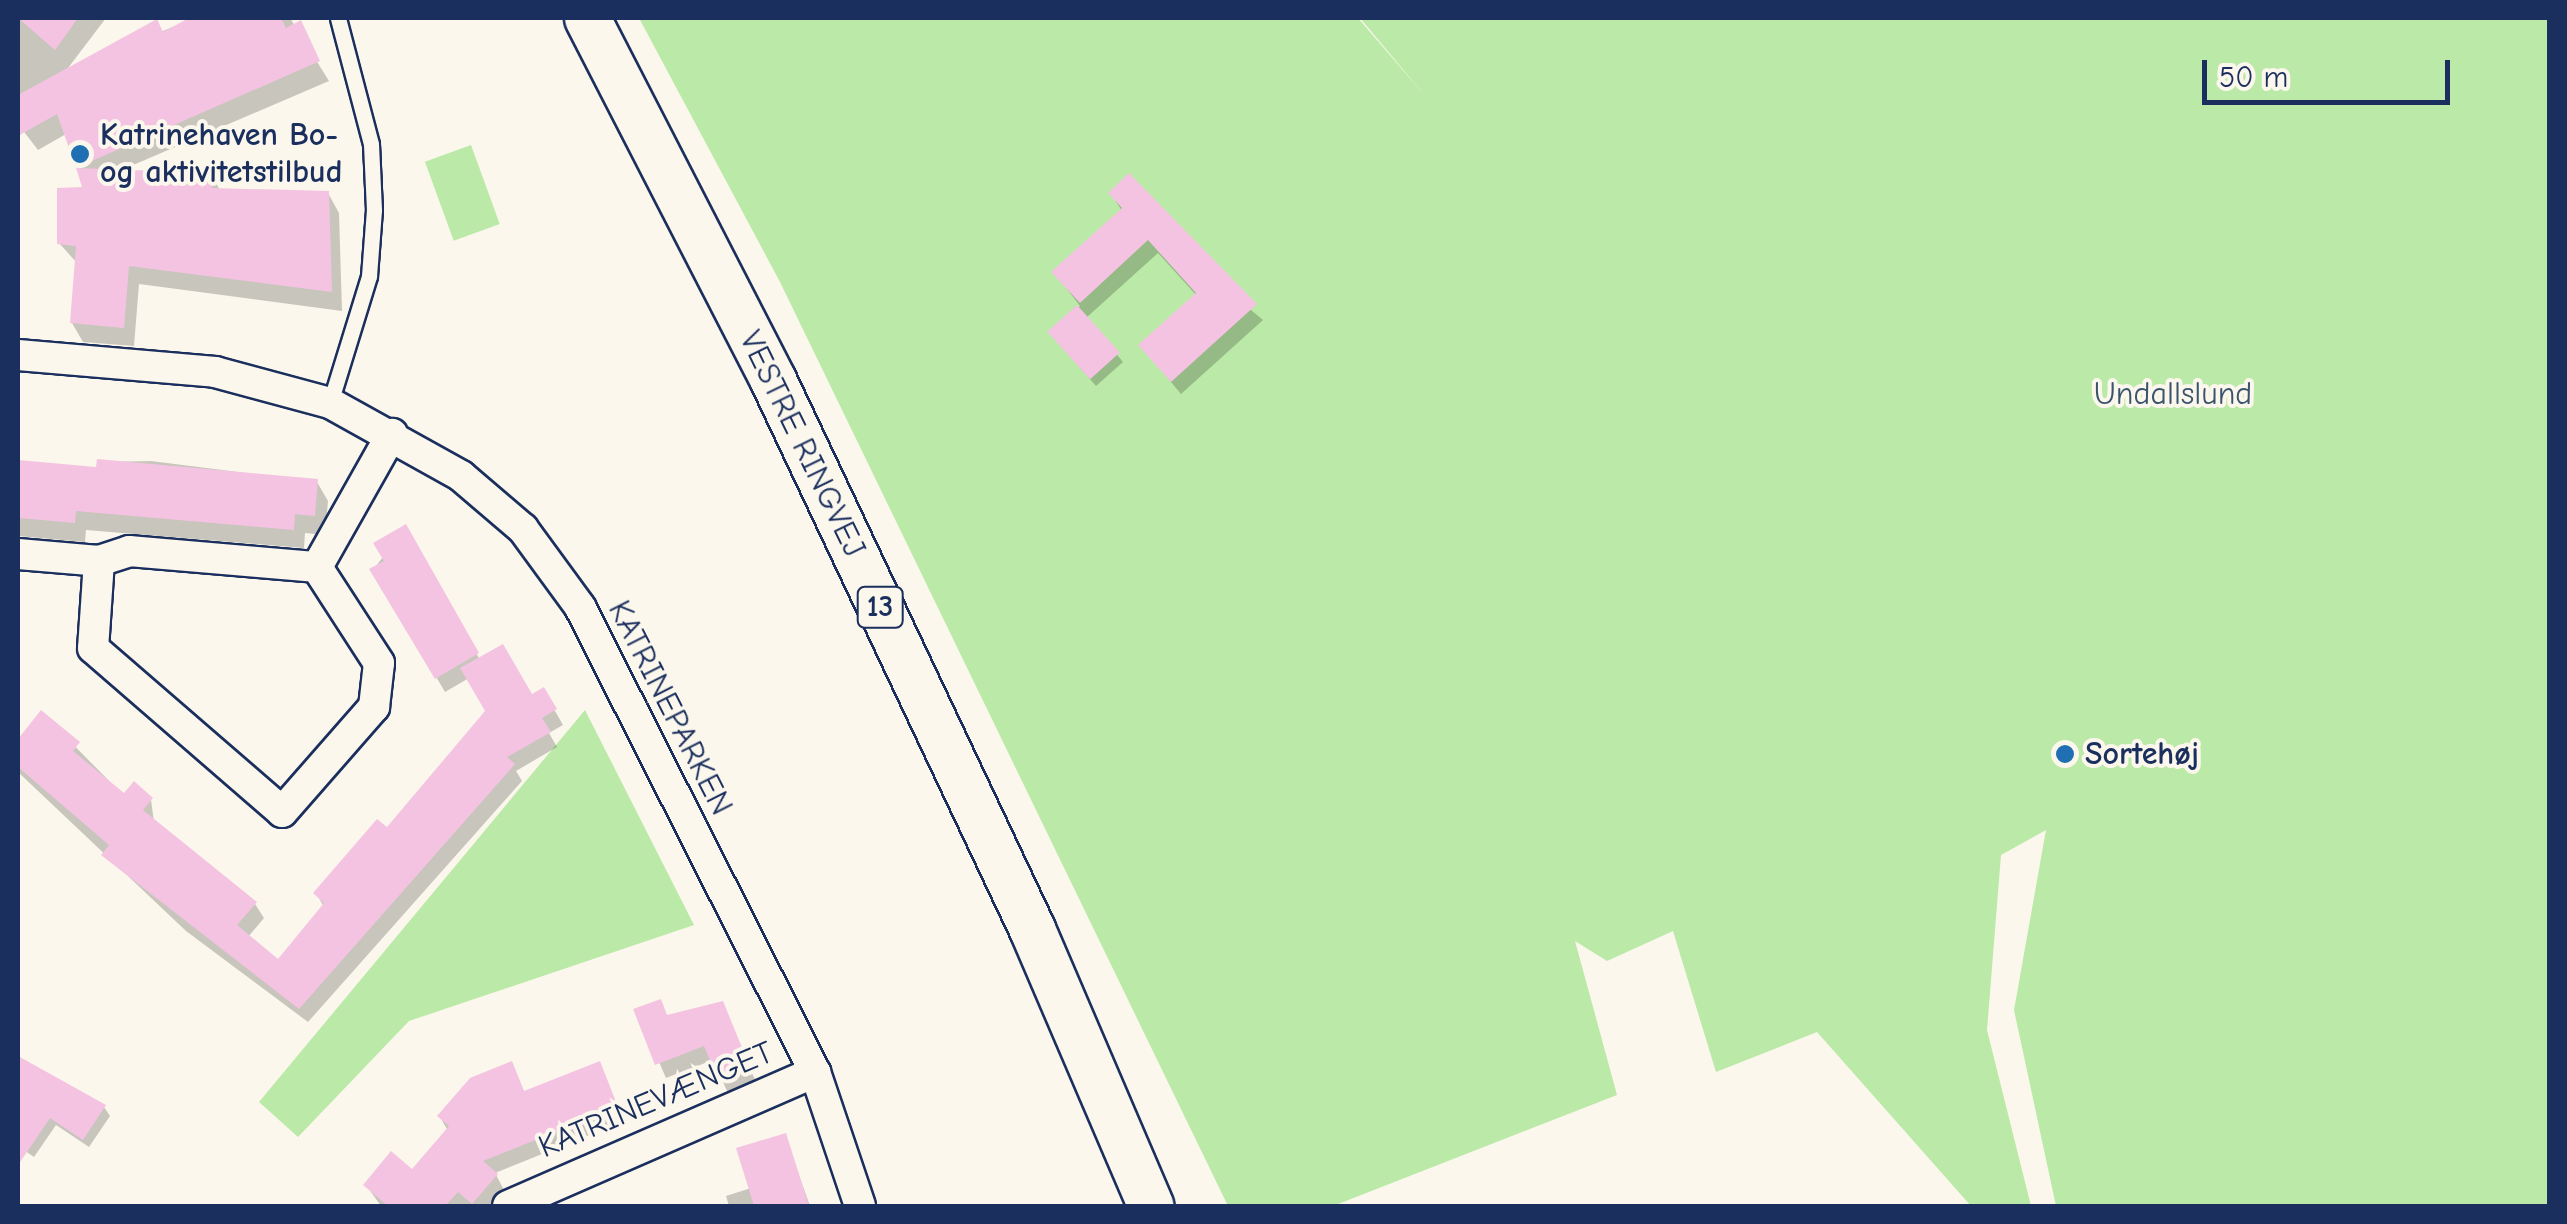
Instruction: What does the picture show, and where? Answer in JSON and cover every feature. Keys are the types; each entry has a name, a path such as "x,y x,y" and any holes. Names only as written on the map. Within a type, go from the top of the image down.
{"main road":[{"name":"VESTRE RINGVEJ","path":"586,18 774,380 1032,928 1151,1206"}],"street":[{"name":"KATRINEPARKEN","path":"18,355 215,372 330,402 392,434 524,529 580,607 814,1072"},
{"path":"317,567 392,434"},
{"path":"18,554 99,561 129,551 317,567"},
{"path":"99,561 93,648 282,812 374,707 379,663 317,567"},
{"name":"KATRINEVÆNGET","path":"508,1206 814,1072 860,1206"}],"lane":[{"path":"330,402 361,308 374,210 365,112 338,18"}],"green space":[{"name":"Undallslund","path":"639,18 1358,18 1426,97 1360,18 2549,18 2549,1206 2056,1206 2014,1010 2046,830 2001,855 1987,1030 2031,1206 1971,1206 1817,1032 1716,1072 1673,931 1607,961 1575,941 1617,1095 1333,1206 1228,1206 780,282"},
{"path":"471,145 500,224 454,241 425,162"},
{"path":"585,710 694,925 409,1021 298,1137 259,1102"}],"building":[{"path":"18,18 78,18 55,50"},
{"path":"189,18 281,18 286,28 301,20 320,61 76,168 57,114 18,136 18,95 157,19 163,32"},
{"path":"76,168 213,173 212,188 329,191 332,292 129,266 124,328 70,323 76,246 57,244 57,188 82,187"},
{"path":"1129,173 1257,304 1171,382 1138,345 1196,293 1148,240 1080,303 1051,272 1122,208 1108,193"},
{"path":"1077,305 1120,353 1090,379 1047,332"},
{"path":"97,459 318,479 315,516 295,514 294,530 76,511 75,523 19,518 18,460 96,467"},
{"path":"406,524 479,653 435,679 369,569 384,561 373,543"},
{"path":"503,644 532,694 544,687 557,709 542,718 551,732 507,757 515,764 299,1009 101,855 109,845 18,767 18,739 41,710 80,742 73,751 124,793 134,781 153,798 143,810 257,902 237,925 278,959 324,903 313,893 377,819 387,827 485,711 460,668"},
{"path":"661,999 667,1015 723,1001 750,1067 718,1080 704,1046 655,1065 633,1009"},
{"path":"18,1056 106,1105 83,1140 50,1118 18,1165"},
{"path":"512,1061 524,1091 600,1061 618,1107 483,1161 498,1174 472,1204 458,1192 445,1206 388,1206 363,1185 391,1151 412,1169 449,1126 437,1116 470,1078"},
{"path":"786,1133 809,1206 754,1206 736,1148"}],"place":[{"name":"Katrinehaven Bo- og aktivitetstilbud","path":"80,154"},
{"name":"Sortehøj","path":"2065,754"}]}
